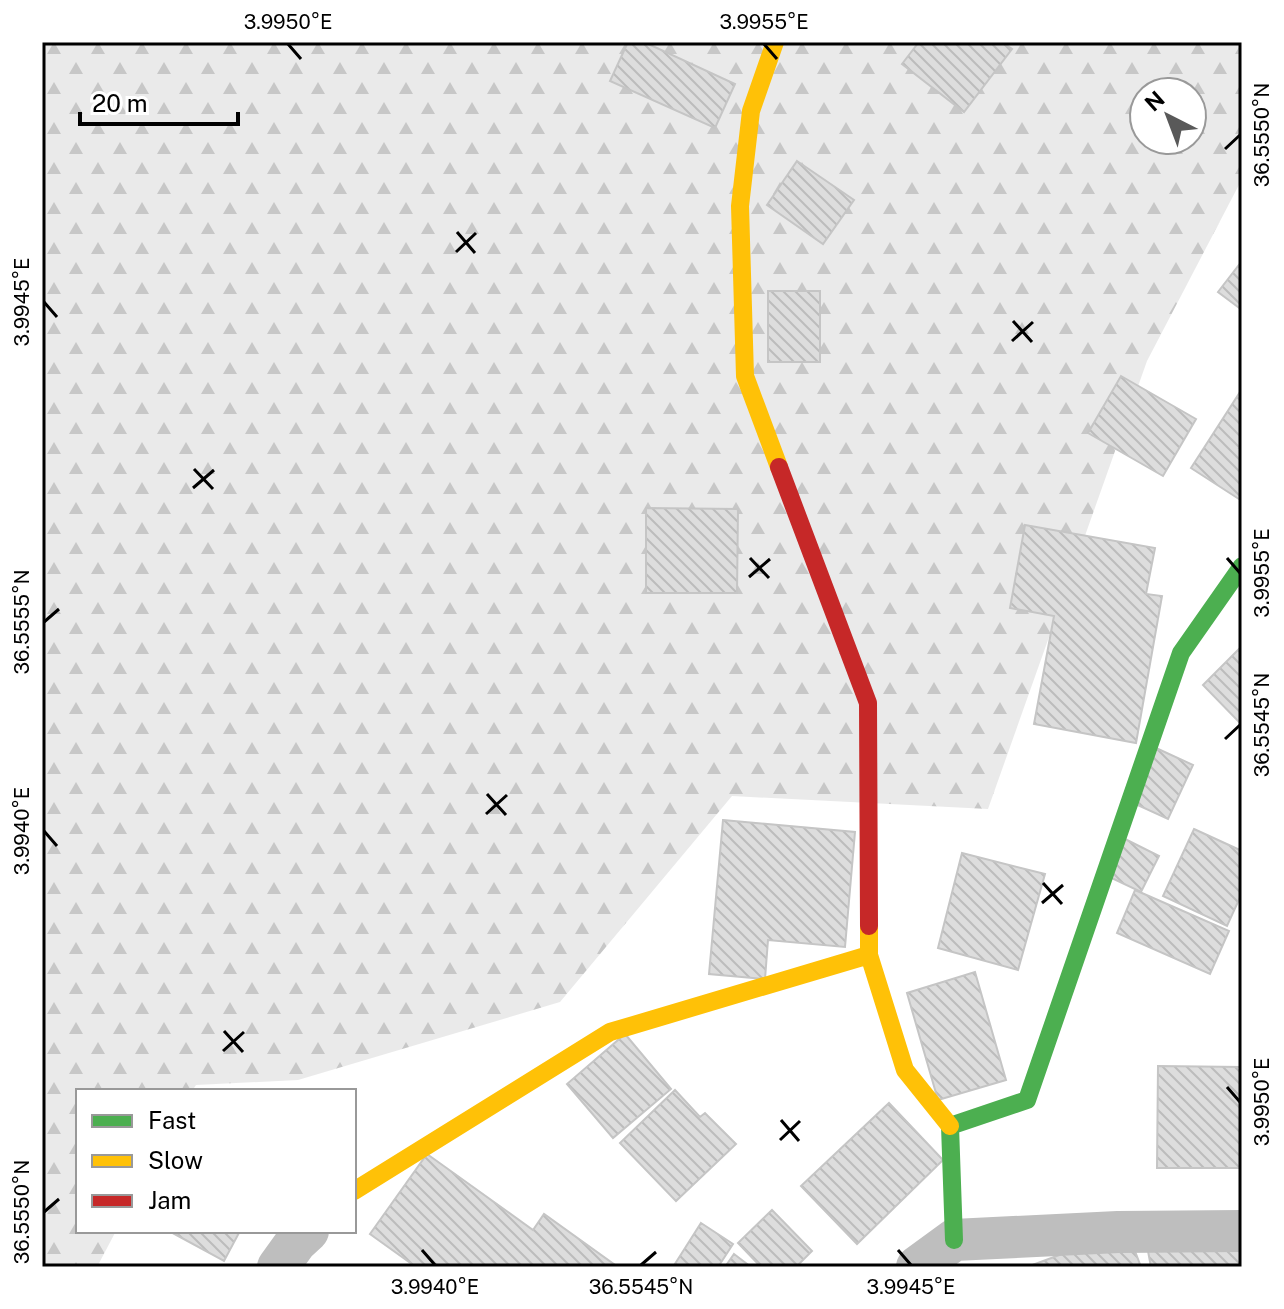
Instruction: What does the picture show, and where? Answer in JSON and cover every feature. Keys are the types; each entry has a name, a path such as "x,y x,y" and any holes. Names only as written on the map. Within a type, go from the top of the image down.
{"street":[{"path":"775,42 751,111 740,206 745,376 868,703 869,955 905,1070 950,1126 954,1240"},
{"path":"950,1126 1027,1100 1181,653 1242,566"},
{"path":"356,1190 610,1032 869,955"},
{"path":"917,1267 954,1240 1118,1232 1242,1231"},
{"path":"278,1267 306,1233"}],"green space":[{"path":"42,42 1242,42 1242,179 1147,361 988,809 732,796 560,1002 298,1080 196,1085 193,1089 76,1089 76,1233 115,1233 97,1267 42,1267"}],"building":[{"path":"628,42 644,42 735,84 715,128 610,81"},
{"path":"919,42 1002,42 1012,49 964,112 902,64"},
{"path":"797,161 854,200 823,244 767,205"},
{"path":"1242,261 1242,310 1218,292"},
{"path":"768,291 820,291 820,362 768,362"},
{"path":"1121,376 1196,419 1163,476 1088,433"},
{"path":"1242,389 1242,443 1239,448 1242,449 1242,501 1191,468"},
{"path":"646,508 738,509 737,593 646,593"},
{"path":"1025,525 1155,548 1146,594 1162,596 1136,743 1034,724 1054,616 1010,608"},
{"path":"1242,646 1242,725 1203,685"},
{"path":"1156,748 1193,765 1168,819 1131,802"},
{"path":"723,820 855,832 845,947 768,940 765,979 709,974"},
{"path":"1194,829 1242,851 1242,893 1227,926 1163,896"},
{"path":"1119,836 1159,856 1141,892 1101,873"},
{"path":"962,853 1045,874 1018,970 938,948"},
{"path":"1135,890 1229,931 1210,974 1117,933"},
{"path":"975,972 1006,1080 938,1100 907,993"},
{"path":"625,1034 671,1089 613,1138 567,1084"},
{"path":"1158,1066 1242,1067 1242,1168 1157,1168"},
{"path":"675,1090 700,1117 705,1113 736,1144 676,1201 620,1143"},
{"path":"889,1103 943,1160 857,1244 801,1186"},
{"path":"427,1154 533,1230 544,1214 615,1265 416,1267 370,1234"},
{"path":"772,1210 812,1251 796,1267 761,1267 738,1243"},
{"path":"701,1223 733,1244 718,1267 673,1267"},
{"path":"1127,1230 1141,1267 1027,1267"},
{"path":"173,1233 239,1233 224,1261"},
{"path":"1242,1234 1242,1267 1151,1267 1148,1251"},
{"path":"734,1254 751,1267 725,1267"}],"traffic: fast":[{"path":"954,1240 950,1126 1027,1100 1181,653 1242,566"}],"traffic: slow":[{"path":"775,42 751,111 740,206 745,376 779,467"},
{"path":"869,926 869,955 905,1070 950,1126"},
{"path":"356,1190 610,1032 869,955"}],"traffic: jam":[{"path":"779,467 868,703 869,926"}]}
